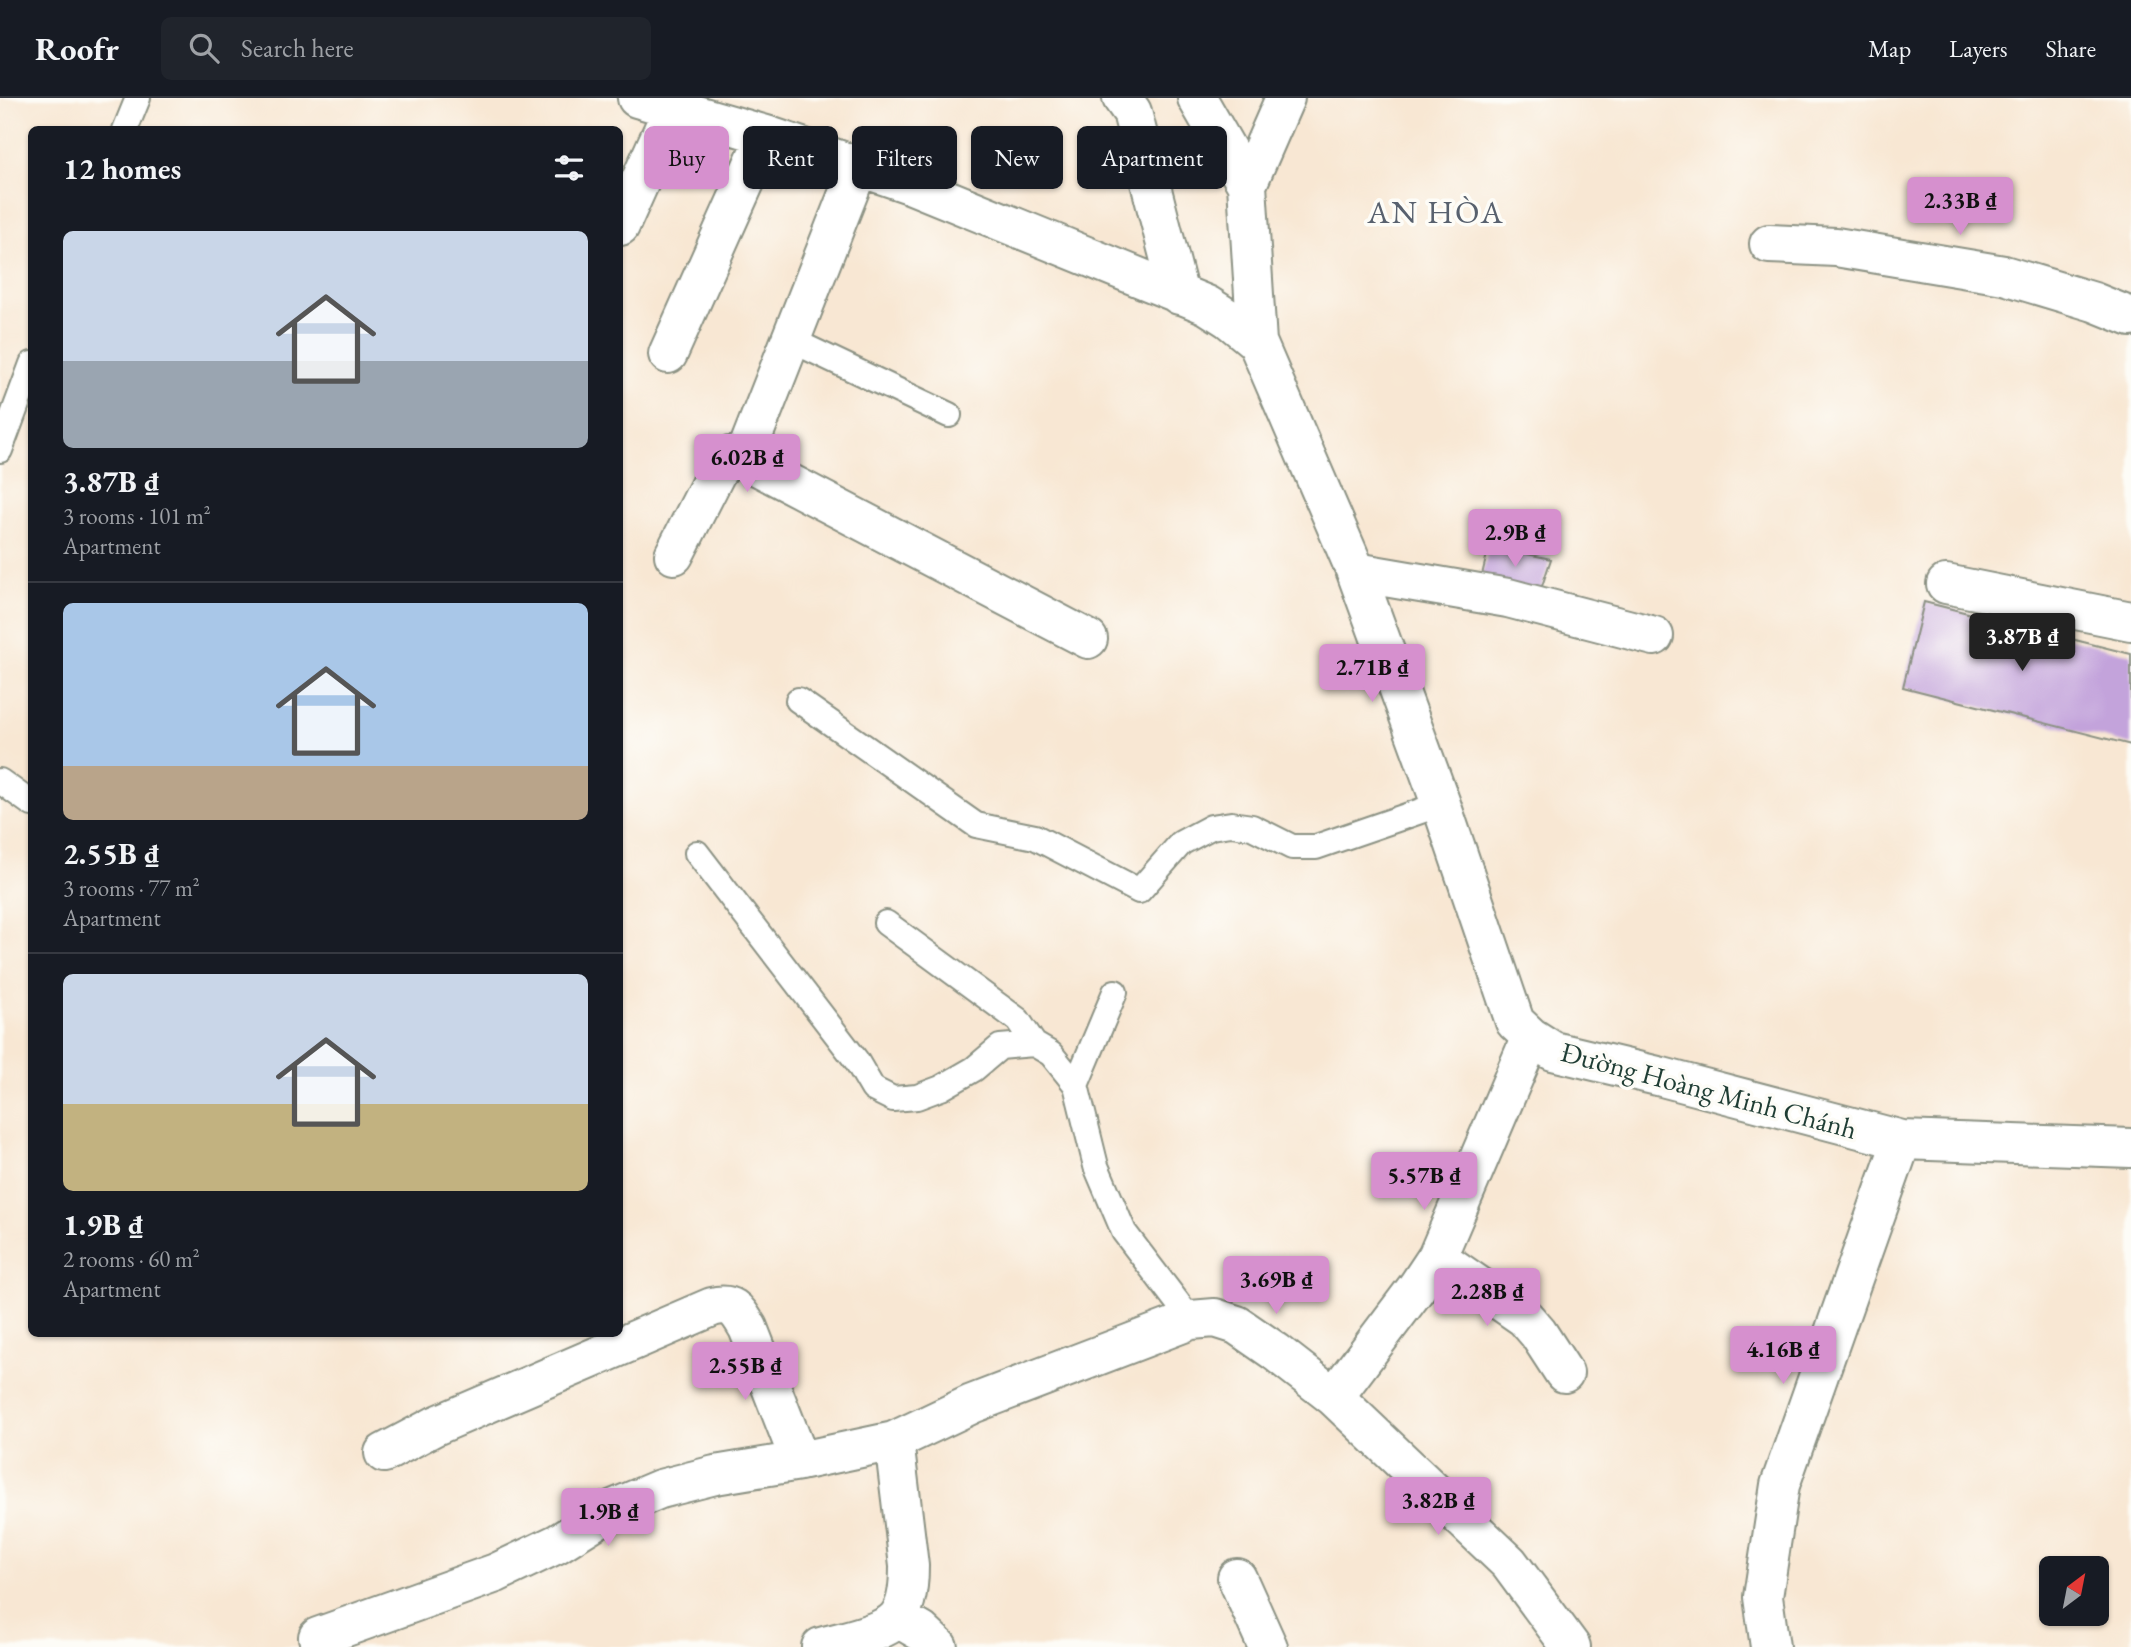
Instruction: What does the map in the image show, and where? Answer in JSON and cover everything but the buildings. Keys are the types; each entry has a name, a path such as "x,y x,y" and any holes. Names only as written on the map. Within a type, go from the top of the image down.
{"street":[{"path":"1122,98 1132,112 1179,295"},
{"path":"1197,98 1247,185 1257,342"},
{"path":"1247,185 1285,98"},
{"path":"623,215 655,103"},
{"name":"Đường Hoàng Minh Chánh","path":"655,103 743,128"},
{"path":"852,184 749,446 750,456 757,466 1088,639"},
{"path":"668,354 743,186"},
{"name":"Đường Hoàng Minh Chánh","path":"923,189 1207,305 1230,319 1257,342 1356,572 1441,804 1515,1022 1531,1037 1553,1051 1902,1140 2131,1148"},
{"path":"1769,244 1836,247 2004,275 2094,302 2131,317"},
{"path":"674,555 717,471 730,456 750,456"},
{"path":"1356,572 1508,598 1654,636"},
{"path":"1946,584 2131,621"},
{"path":"1334,1397 1437,1257 1531,1037"},
{"path":"1770,1647 1763,1597 1780,1485 1902,1140"},
{"path":"1437,1257 1525,1318 1564,1373"},
{"path":"384,1453 435,1426 712,1307 726,1305 737,1311 747,1328 800,1461"},
{"path":"318,1637 496,1573 556,1544 613,1510 660,1489 715,1475 800,1461 894,1441 972,1404 1191,1320 1215,1318 1237,1325 1334,1397 1508,1563 1571,1647"},
{"path":"821,1647 881,1630 898,1618 904,1602 909,1583 909,1566 894,1441"},
{"path":"1237,1577 1268,1647"},
{"path":"898,1618 922,1632 938,1647"}],"lane":[{"path":"127,126 138,98"},
{"path":"790,340 949,415"},
{"path":"0,450 28,375"},
{"path":"797,699 976,825 1035,837 1139,891 1181,843 1211,827 1231,824 1252,827 1292,847 1316,847 1441,804"},
{"path":"0,781 28,801"},
{"path":"697,853 856,1060 873,1089 893,1099 917,1097 941,1088 974,1069 1000,1047 1034,1044"},
{"path":"886,923 1018,1020 1034,1044 1051,1054 1076,1085 1096,1166 1124,1232 1191,1320"},
{"path":"1076,1085 1115,992"}],"district":[{"name":"AN HÒA","path":"1436,212"}]}
